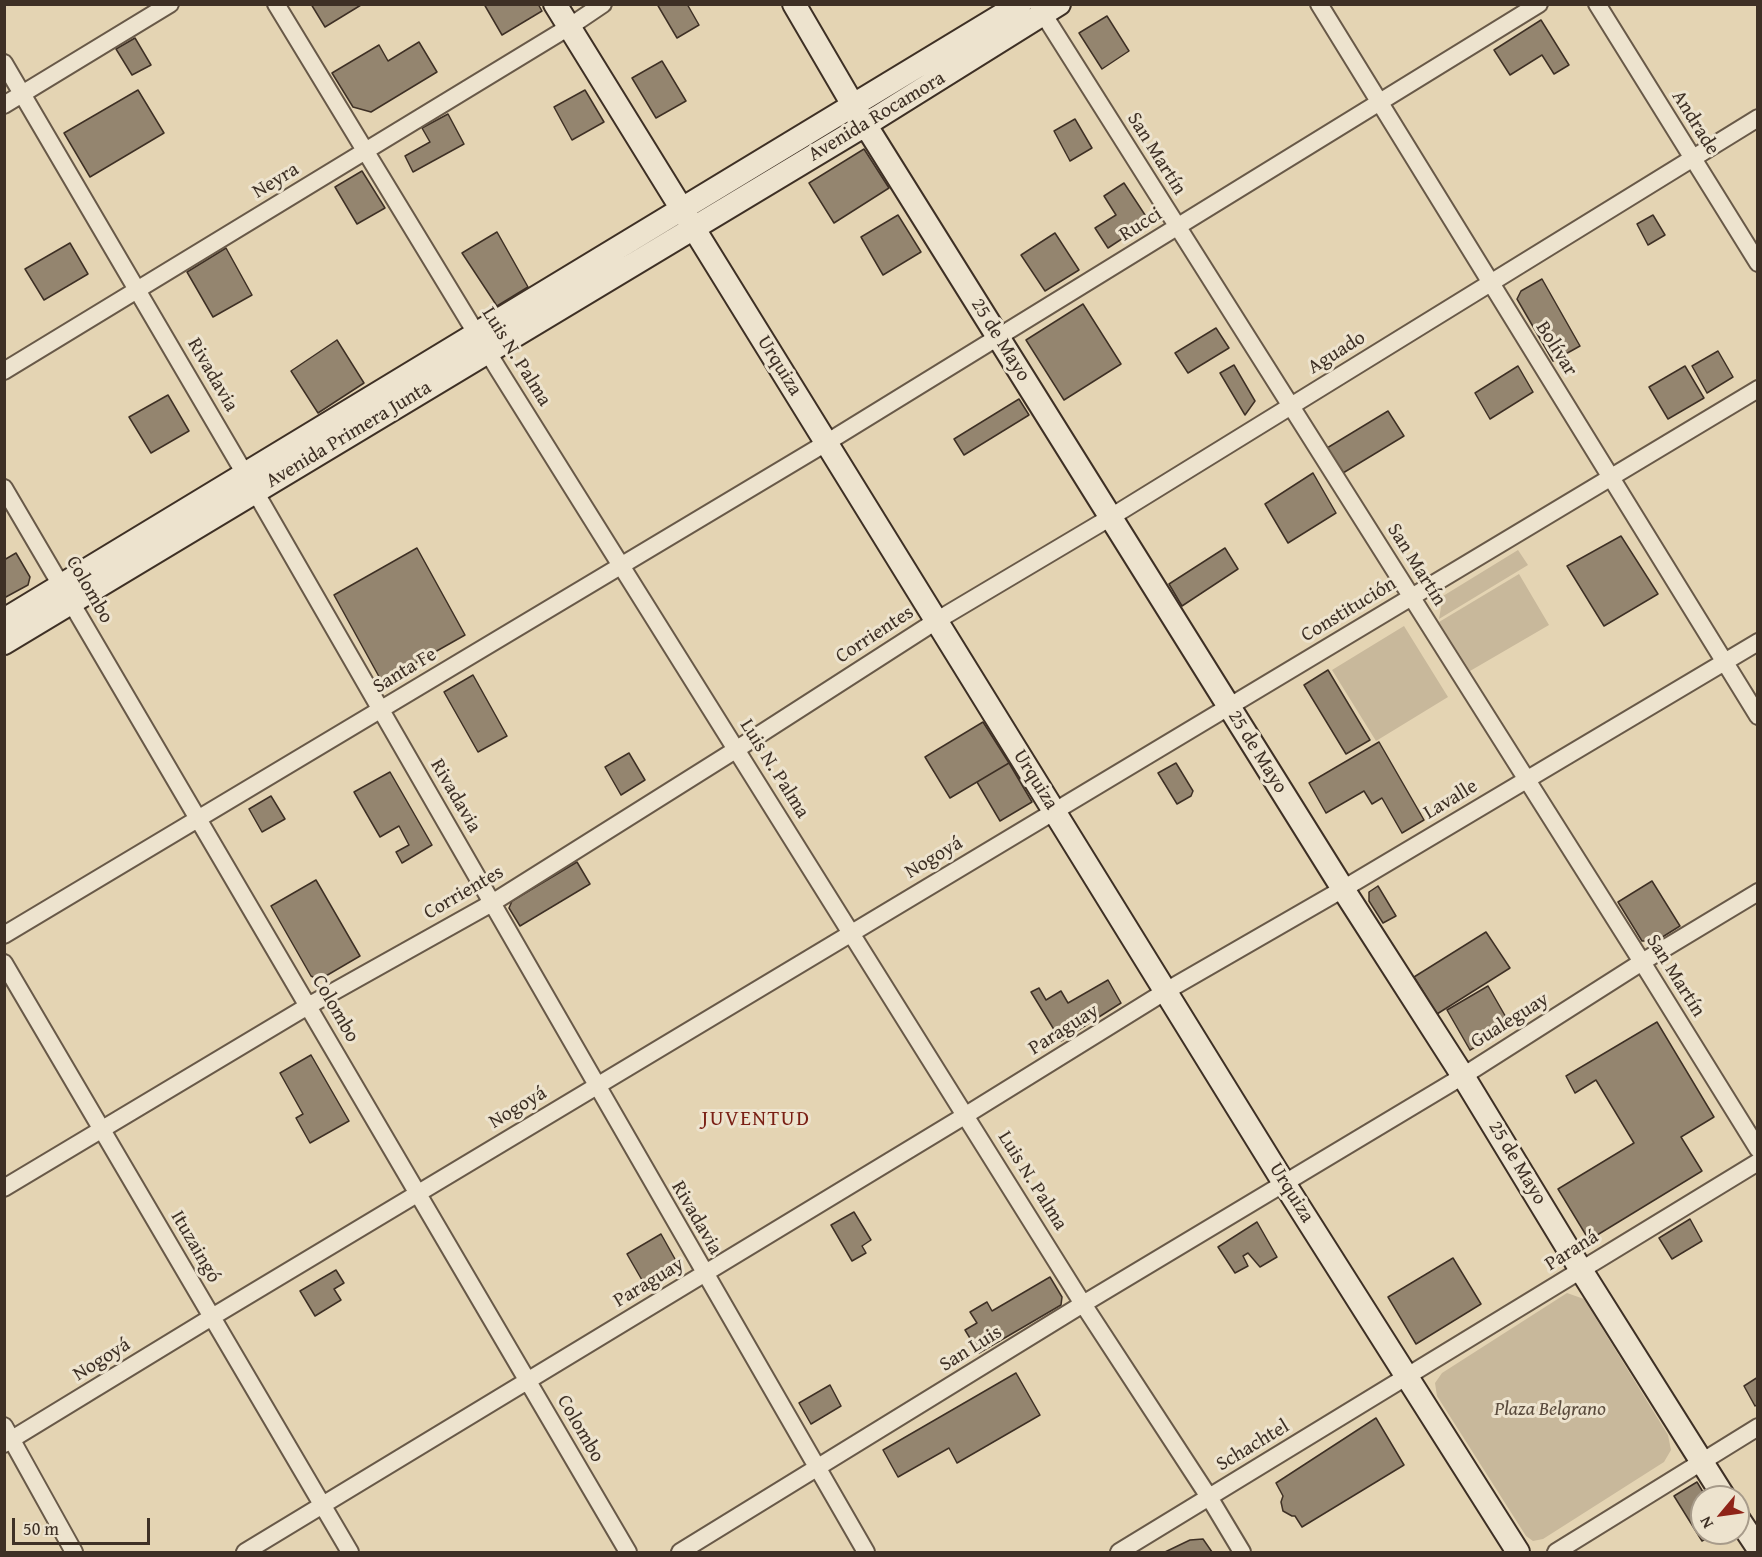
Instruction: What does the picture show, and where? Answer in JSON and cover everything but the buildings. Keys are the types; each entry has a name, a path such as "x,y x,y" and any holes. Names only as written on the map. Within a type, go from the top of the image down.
{"street":[{"path":"4,105 170,4"},
{"name":"Luis N. Palma","path":"276,4 482,342 1083,1304 1209,1497 1242,1552"},
{"name":"Urquiza","path":"555,4 1284,1183 1518,1552"},
{"name":"Neyra","path":"4,371 569,27 603,4"},
{"name":"25 de Mayo","path":"794,4 853,105 998,338 1343,889 1463,1076 1716,1485"},
{"name":"Avenida Rocamora","path":"688,218 853,105 1020,4"},
{"name":"Bolívar","path":"1319,4 1758,716"},
{"name":"Rucci","path":"826,443 1539,4"},
{"name":"Andrade","path":"1597,4 1758,263"},
{"name":"Avenida Rocamora","path":"688,218 866,125 1046,8"},
{"name":"San Martín","path":"1046,8 1177,227 1758,1149"},
{"name":"Rivadavia","path":"4,63 250,483 816,1469 866,1552"},
{"name":"Aguado","path":"936,621 1111,517 1758,118"},
{"name":"Avenida Primera Junta","path":"4,643 67,594 688,218"},
{"name":"Constitución","path":"1054,811 1758,389"},
{"name":"Santa Fe","path":"4,935 826,443"},
{"name":"Colombo","path":"4,488 628,1552"},
{"name":"Avenida Primera Junta","path":"4,620 67,594"},
{"name":"Corrientes","path":"4,1188 308,1006 492,903 936,621"},
{"name":"Lavalle","path":"1166,992 1758,642"},
{"name":"Nogoyá","path":"7,1436 212,1317 1054,811"},
{"name":"Gualeguay","path":"1284,1183 1463,1076 1642,962 1758,892"},
{"name":"Ituzaingó","path":"4,963 350,1552"},
{"name":"Paraguay","path":"245,1552 1166,992"},
{"name":"Paraná","path":"1408,1377 1758,1162"},
{"name":"San Luis","path":"680,1552 1284,1183"},
{"name":"Schachtel","path":"1119,1552 1408,1377"},
{"path":"1556,1552 1758,1427"},
{"path":"7,1436 74,1552"}],"green space":[{"path":"1518,550 1528,565 1439,619 1443,596"},
{"path":"1519,574 1549,625 1470,671 1439,622"},
{"path":"1404,626 1448,697 1376,741 1332,670"},
{"name":"Plaza Belgrano","path":"1567,1293 1584,1299 1668,1435 1671,1450 1664,1462 1543,1539 1533,1541 1526,1536 1437,1396 1435,1383 1442,1373"}],"district":[{"name":"JUVENTUD","path":"756,1120"}]}
